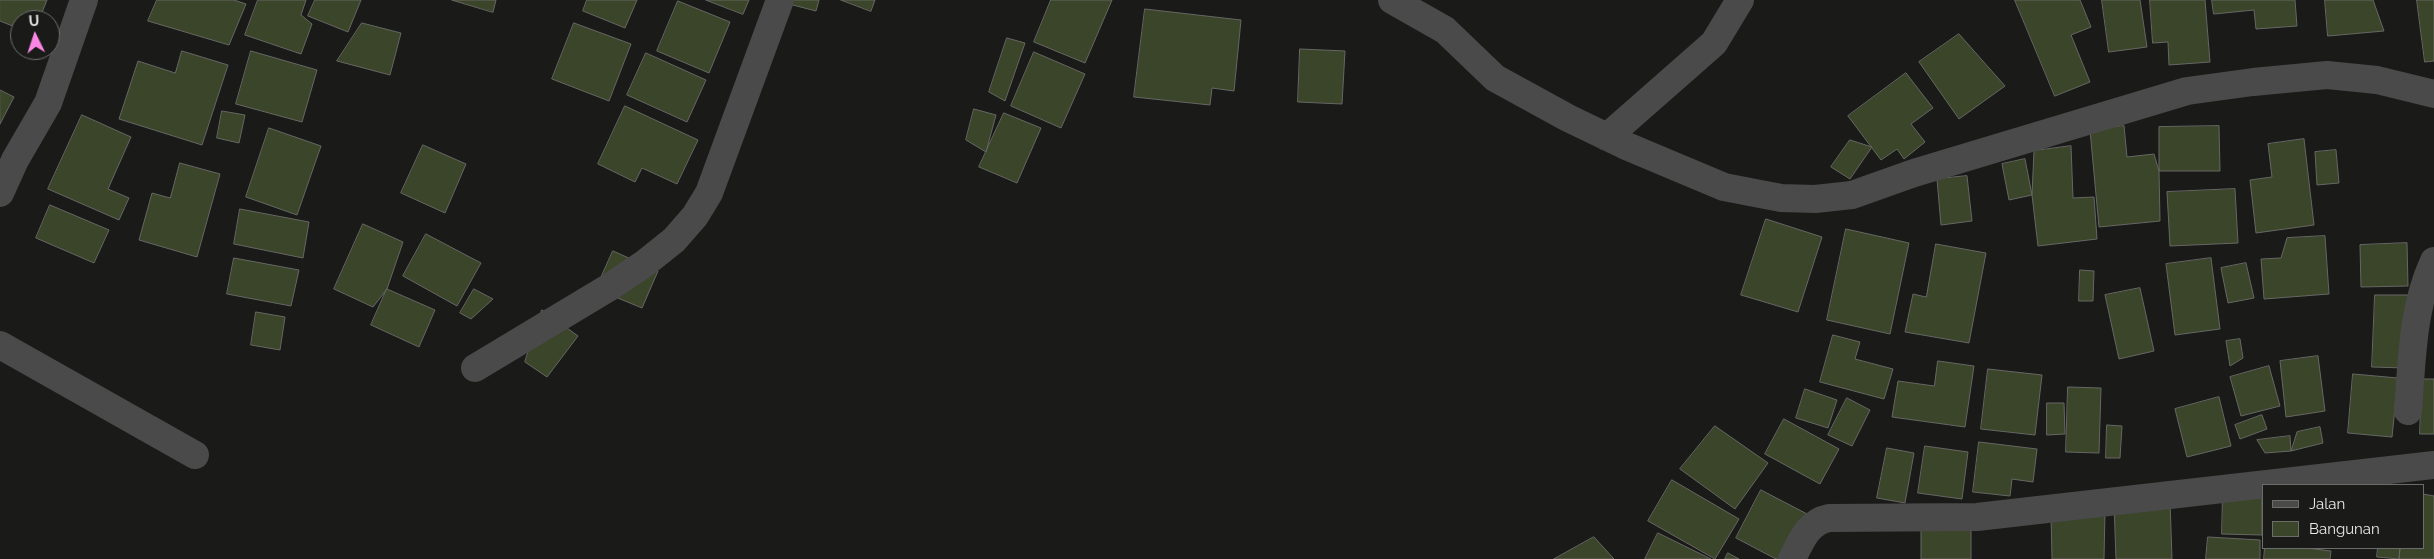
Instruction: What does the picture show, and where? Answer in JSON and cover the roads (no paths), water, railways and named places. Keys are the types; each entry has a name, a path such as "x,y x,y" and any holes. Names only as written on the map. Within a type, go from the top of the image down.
{"street":[{"path":"0,193 15,160 48,103 84,0"},
{"path":"475,368 608,288 644,264 674,240 695,216 709,192 780,0"},
{"path":"1392,0 1445,30 1495,78 1568,118 1616,141 1724,186 1781,198 1815,199 1852,195 1914,173 2187,91 2253,82 2328,75 2377,80 2434,94"},
{"path":"1616,141 1714,43 1740,0"},
{"path":"2408,411 2413,337 2423,285 2434,262"},
{"path":"0,345 195,454"},
{"path":"2267,484 2434,465"},
{"path":"1792,559 1811,526 1829,518 1977,517 2262,485"}]}
